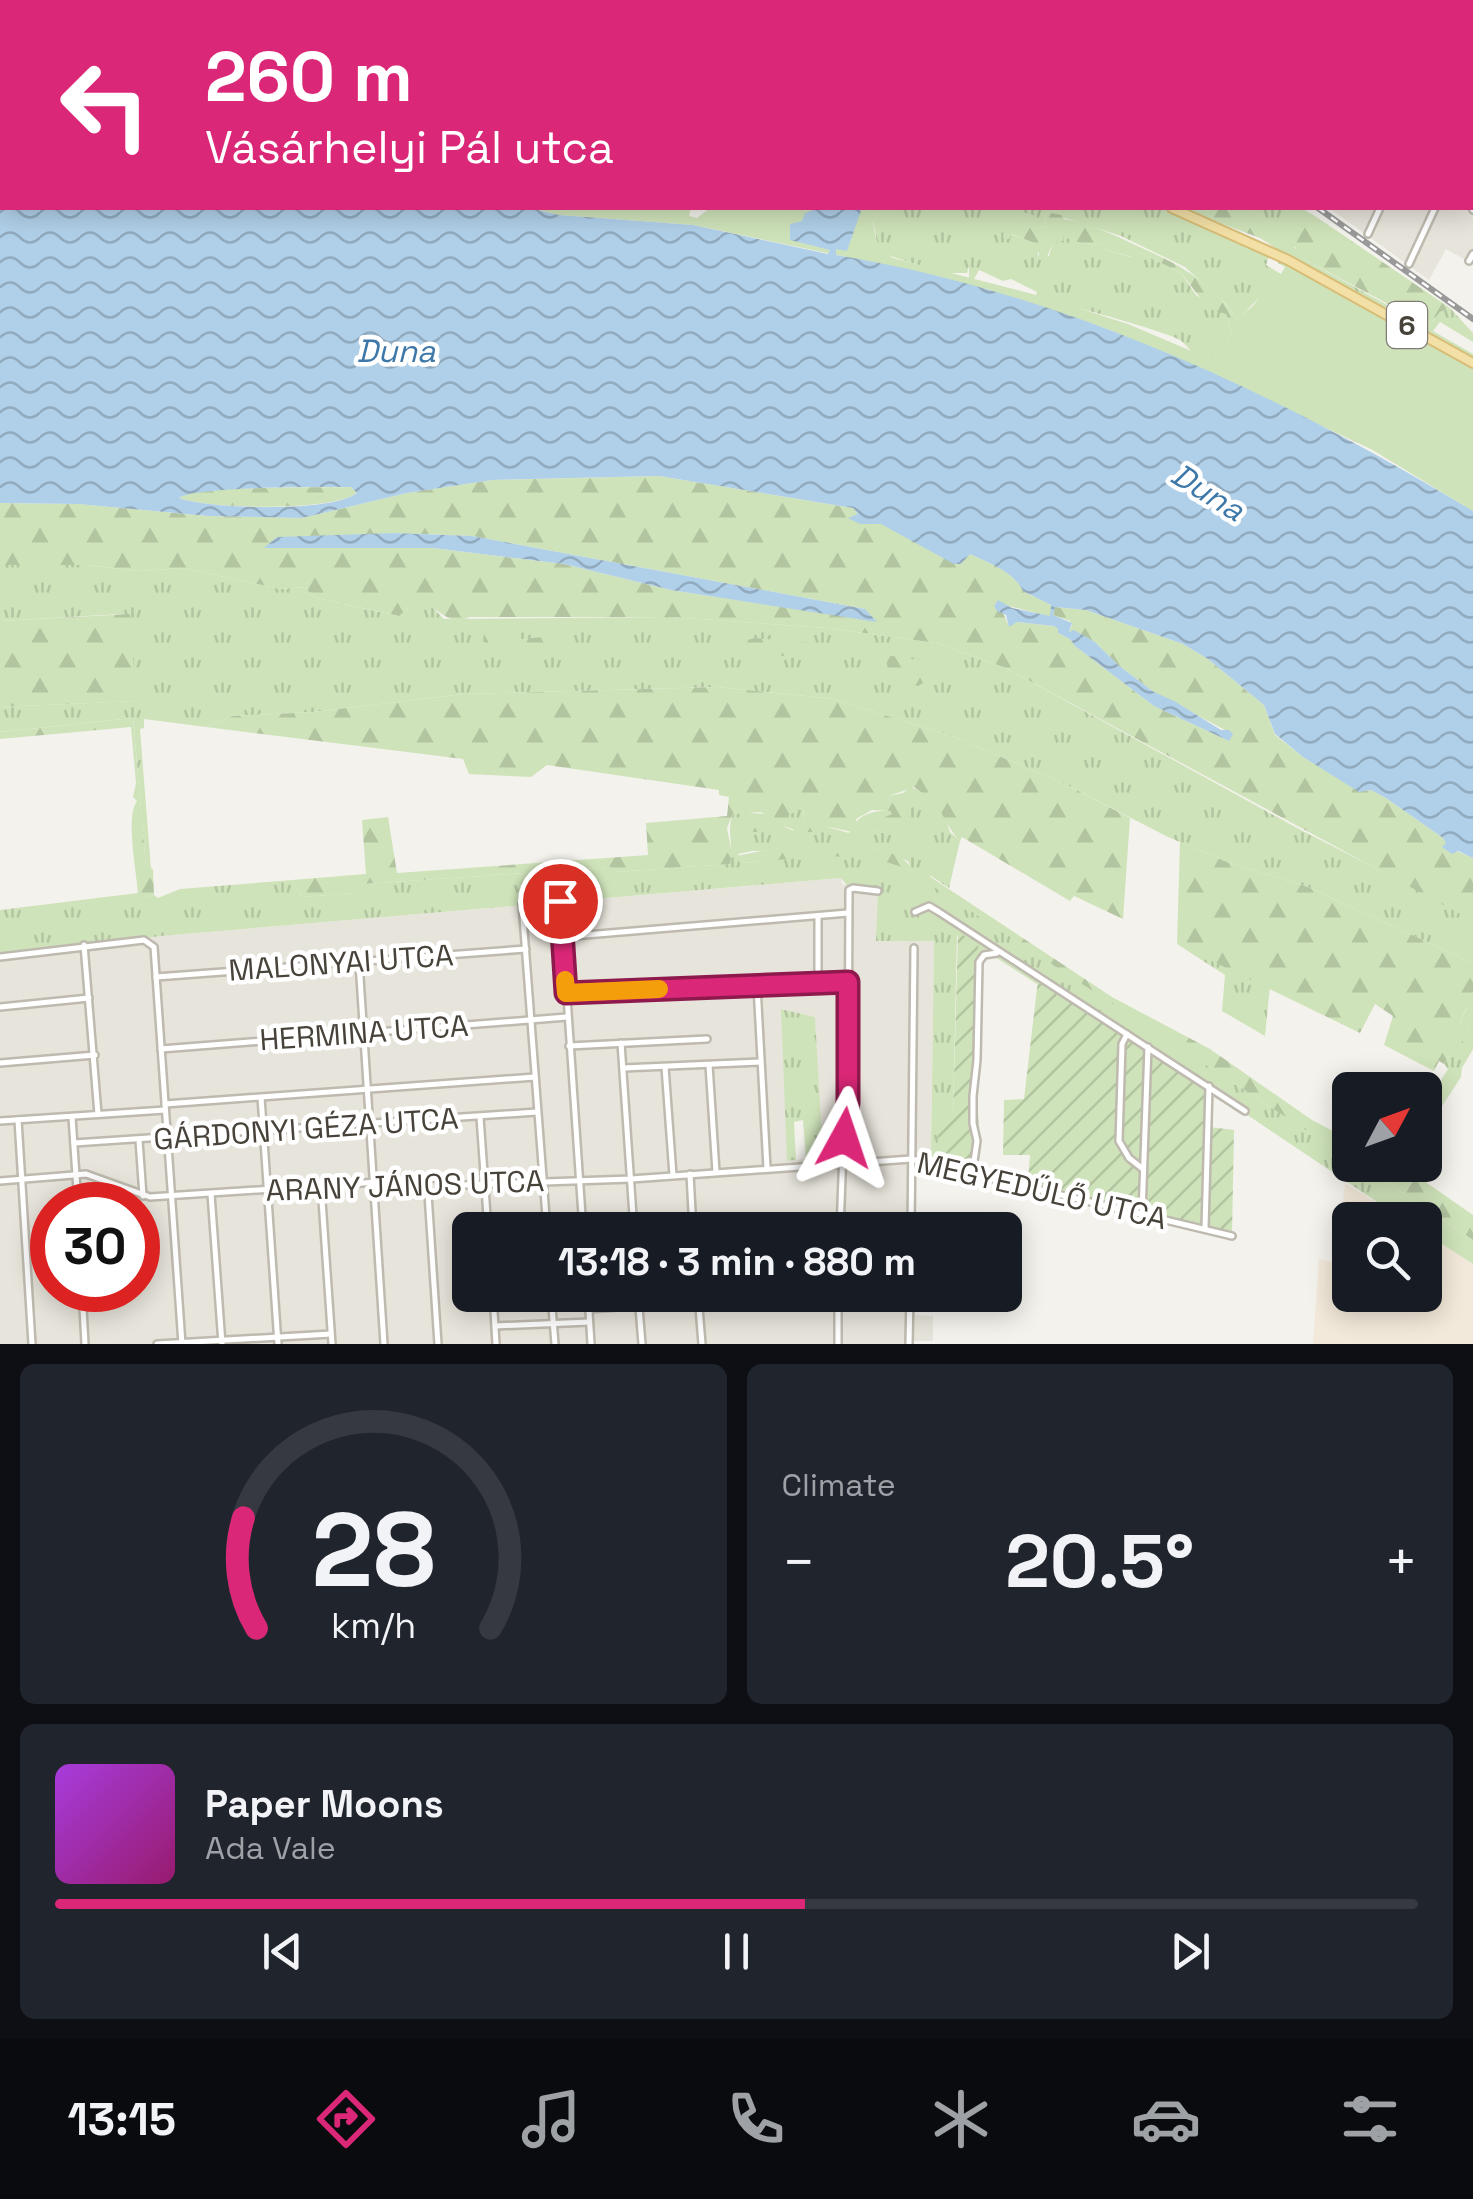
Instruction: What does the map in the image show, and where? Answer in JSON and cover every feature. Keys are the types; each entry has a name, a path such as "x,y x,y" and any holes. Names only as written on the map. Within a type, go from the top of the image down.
{"main road":[{"name":"6","path":"1176,210 1288,260 1473,363"}],"street":[{"path":"1368,234 1379,210"},
{"path":"1409,264 1434,210"},
{"path":"1469,261 1473,254"},
{"path":"841,1212 848,1102 849,890 878,891"},
{"path":"560,895 582,1212"},
{"path":"522,904 546,1212"},
{"path":"915,912 928,906 1245,1111"},
{"path":"562,938 849,913"},
{"path":"818,916 818,982"},
{"path":"0,956 144,940 154,948 182,1343"},
{"path":"84,945 98,1114"},
{"path":"911,1212 914,948"},
{"name":"MALONYAI UTCA","path":"156,977 526,950"},
{"path":"972,1175 978,1141 973,1096 979,962 992,952 1006,956"},
{"path":"359,962 384,1344"},
{"path":"566,993 848,982"},
{"path":"757,986 767,1168"},
{"path":"0,1006 88,998"},
{"name":"HERMINA UTCA","path":"161,1049 567,1017"},
{"path":"1127,1033 1122,1044 1119,1141 1129,1158 1143,1169"},
{"path":"569,1046 707,1039"},
{"path":"621,1043 633,1212"},
{"path":"1142,1214 1148,1048"},
{"path":"0,1063 95,1055"},
{"path":"624,1068 760,1062"},
{"path":"709,1065 716,1172"},
{"path":"665,1067 674,1175"},
{"path":"0,1121 535,1077"},
{"path":"1205,1229 1208,1086"},
{"path":"261,1098 277,1340"},
{"name":"GÁRDONYI GÉZA UTCA","path":"74,1144 537,1112"},
{"path":"72,1116 77,1182"},
{"path":"480,1117 486,1212"},
{"path":"18,1120 32,1344"},
{"path":"139,1140 142,1182"},
{"name":"MEGYEDŰLŐ UTCA","path":"580,1179 911,1158 1232,1236"},
{"path":"0,1181 76,1174 107,1182"},
{"path":"690,1174 692,1212"},
{"name":"ARANY JÁNOS UTCA","path":"160,1196 442,1178 458,1185 580,1179"},
{"path":"427,1180 438,1344"},
{"path":"321,1186 332,1344"},
{"path":"211,1194 221,1342"},
{"path":"83,1312 84,1344"},
{"path":"494,1312 496,1344"},
{"path":"553,1312 555,1344"},
{"path":"589,1312 591,1344"},
{"path":"640,1312 642,1344"},
{"path":"699,1312 702,1344"},
{"path":"838,1312 838,1344"},
{"path":"909,1344 910,1312"},
{"path":"495,1326 590,1322"},
{"path":"156,1344 331,1334"}],"shaded area":[{"path":"1332,210 1473,210 1473,264 1446,249 1429,280"},
{"path":"842,878 842,884 879,890 877,941 934,940 931,1155 916,1155 916,1212 452,1212 452,1312 915,1312 933,1316 933,1341 0,1344 0,956 161,936","holes":["782,1009 815,1017 822,1157 788,1161"]},
{"path":"1345,1183 1375,1202 1343,1202"},
{"path":"1442,1244 1473,1264 1473,1344 1313,1344 1319,1259 1332,1262 1332,1312 1442,1312"}],"green space":[{"path":"538,210 690,210 689,216 697,218 707,210 881,210 873,220 875,232 880,247 893,258 1044,297 1128,324 1210,359 1227,347 1237,319 1272,281 1283,283 1290,265 1473,367 1473,511 1373,450 1270,400 1110,330 1003,295 918,272 693,225"},
{"path":"881,210 1171,210 1270,254 1266,265 1281,274 1285,267 1278,263 1280,260 1473,367 1284,283 1264,294 1237,319 1185,267 1121,236 1046,212 1045,226 1039,227 1022,213 1011,234 1034,243 1039,257 1049,256 1053,242 1064,234 1073,242 1104,245 1106,250 1131,257 1139,252 1181,273 1196,295 1226,314 1232,334 1204,371 1187,346 1171,336 1035,299 1037,292 979,270 973,281 969,278 969,266 967,273 944,273 884,254 878,248 873,220"},
{"path":"1185,210 1250,210 1275,225 1298,213 1314,222 1318,218 1450,308 1440,312 1429,326 1304,259 1295,247 1283,253 1260,238"},
{"path":"1250,210 1305,210 1318,218 1315,223 1275,225"},
{"path":"1022,212 1037,216 1040,227 1045,226 1046,212 1061,215 1158,255 1207,286 1237,319 1272,281 1290,282 1473,511 1373,450 1204,371 1232,334 1226,314 1209,309 1181,273 1139,252 1132,257 1106,250 1103,245 1073,242 1064,235 1063,241 1053,243 1046,259 1039,258 1033,250 1034,243 1012,234 1009,239 1003,237 1005,227 1016,225"},
{"path":"1291,246 1302,252 1304,259 1418,322 1429,326 1440,312 1450,308 1473,333 1473,342 1440,322 1433,331 1473,354 1473,359 1283,253"},
{"path":"659,476 853,508 858,514 854,518 861,524 880,523 964,558 970,554 1000,569 1014,578 1023,591 1051,605 1051,617 1005,605 1003,613 1009,626 1017,622 1054,626 1154,706 1229,741 1225,730 1154,692 1095,642 1069,632 1070,621 1053,615 1055,607 1086,610 1183,644 1208,659 1264,705 1275,735 1303,757 1359,791 1371,790 1386,798 1443,838 1452,849 1473,858 1473,921 1006,668 936,643 828,628 670,617 457,620 411,599 410,606 399,616 317,598 303,587 280,589 183,568 138,571 88,565 0,565 0,503 302,518 407,493 492,480","holes":["394,533 472,536 865,609 875,621 671,590 564,564 433,548 266,548"]},
{"path":"351,487 357,493 343,499 297,506 215,505 179,498 233,489"},
{"path":"0,565 88,565 138,571 183,568 280,589 303,587 317,598 398,616 409,607 411,599 433,608 444,619 670,617 828,628 936,643 1006,668 1299,829 1456,909 1473,921 1473,963 1308,887 1227,862 1168,837 1067,785 954,737 834,699 717,687 464,694 313,712 233,716 206,727 144,719 144,728 140,729 151,869 146,868 133,718 0,732 0,707 135,701 121,614 0,621"},
{"path":"130,614 136,701 0,707 0,621"},
{"path":"514,624 521,639 544,637 550,641 536,648 515,642 488,645 483,641 484,633"},
{"path":"748,640 810,643 818,646 816,658 792,658 747,646"},
{"path":"886,655 925,661 923,683 918,686 897,681 888,673"},
{"path":"717,687 834,699 954,737 1067,785 1130,818 1123,919 1074,896 1070,901 962,837 960,841 938,807 938,798 932,800 914,787 889,796 890,803 905,805 909,819 883,833 862,825 862,819 872,823 892,814 890,811 872,810 856,819 858,833 828,827 821,832 808,832 803,826 794,835 793,829 783,826 786,822 804,820 803,807 781,820 760,812 749,813 754,819 772,820 773,824 764,831 754,832 734,811 727,828 730,864 615,872 613,867 363,884 357,893 302,897 292,880 366,874 362,820 388,817 397,873 648,855 646,823 727,816 729,797 719,795 719,790 547,765 531,777 469,774 463,759 206,727 233,716 313,712 464,694"},
{"path":"133,718 146,867 153,869 154,895 143,898 138,895 133,845 132,819 137,801 133,797 136,783 131,727 0,739 0,732"},
{"path":"910,787 938,797 950,832 960,841 949,888 931,876 918,876 1332,1147 1332,1172 1125,1033 1039,981 1037,984 992,955 985,959 981,969 957,935 953,1117 938,1154 931,1155 934,941 876,941 878,891 849,888 841,878 161,936 0,956 0,910 138,893 143,898 158,898 180,889 292,880 302,897 356,893 363,884 613,867 616,872 729,864 734,811 765,828 771,826 766,820 754,819 748,813 786,815 803,807 804,821 786,822 783,826 794,831 803,825 808,832 827,827 849,833 865,815 890,811 893,814 872,823 862,820 863,825 883,833 901,820 889,796","holes":["876,849 908,861 913,873 894,864 851,856 740,863 738,854"]},
{"path":"1180,842 1227,862 1308,887 1473,963 1473,1017 1467,1007 1458,1025 1464,1020 1470,1024 1462,1039 1466,1051 1463,1056 1449,1056 1444,1064 1439,1061 1434,1071 1384,1045 1393,1016 1375,1004 1360,1033 1177,944"},
{"path":"860,847 900,857 914,874 896,865 853,857 740,863 736,856 767,850"},
{"path":"923,872 1112,997 1210,1049 1332,1131 1332,1147 917,876"},
{"path":"958,932 978,944 979,1140 975,1178 916,1168 916,1155 938,1154 937,1117 953,1117"},
{"path":"1177,944 1270,986 1265,1036 1222,1011 1225,975"},
{"path":"1038,980 1210,1089 1209,1127 1234,1130 1232,1236 1027,1191 1030,1155 1003,1155 1004,1100 1024,1099"},
{"path":"1468,1006 1473,1017 1473,1049 1442,1106 1442,1078 1448,1069 1444,1064 1470,1024 1462,1021 1457,1027"},
{"path":"781,1009 815,1017 823,1157 806,1159 803,1120 794,1122 796,1160 787,1161"},
{"path":"1347,1182 1386,1182 1416,1202 1377,1202"},
{"path":"1386,1182 1425,1182 1473,1215 1473,1240 1442,1219 1442,1202 1416,1202"},
{"path":"1442,1219 1473,1240 1473,1264 1442,1244"}],"water":[{"name":"Duna","path":"0,210 538,210 693,225 828,254 830,250 790,240 790,224 802,221 805,213 813,210 861,210 847,251 836,249 836,255 1003,294 1166,353 1323,426 1473,511 1473,858 1458,851 1452,854 1442,847 1446,843 1443,838 1386,798 1371,790 1359,792 1303,757 1275,734 1264,705 1208,659 1183,644 1086,610 1055,607 1053,615 1072,623 1069,632 1074,630 1095,642 1154,692 1221,730 1229,730 1233,734 1229,741 1154,706 1054,626 1017,622 1009,627 1006,615 994,606 998,600 1012,608 1050,616 1051,605 1023,591 1014,578 1000,569 970,554 961,564 954,564 881,524 860,524 848,518 858,514 853,508 659,476 492,480 407,493 302,518 208,516 78,504 0,503","holes":["351,487 357,493 343,499 270,507 216,505 179,498 208,491 260,488"]},
{"path":"394,533 472,536 865,609 877,622 671,590 564,564 433,548 264,548 277,537"}],"railway":[{"path":"1321,210 1473,319"}],"slow traffic":[{"path":"565,980 566,993 659,989"}],"route":[{"path":"560,901 566,993 848,982 848,1102 844,1138"}]}
